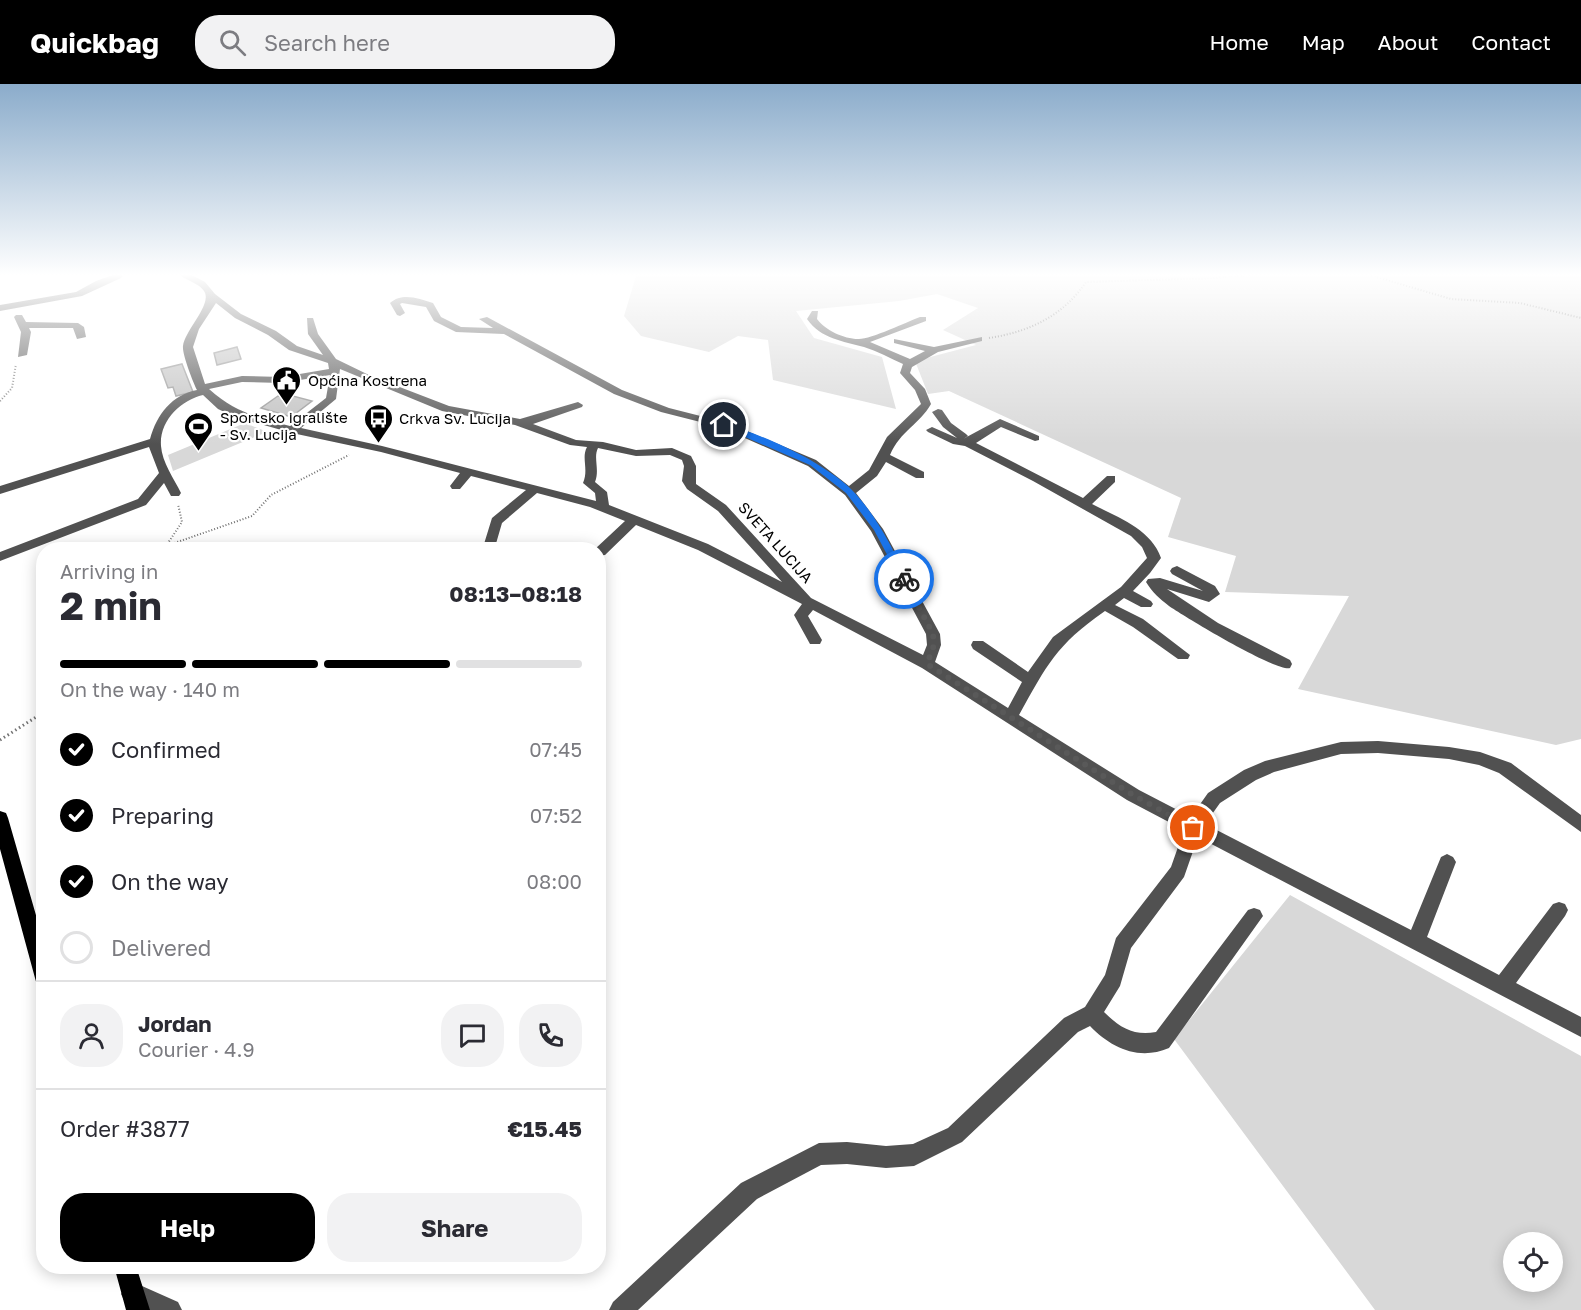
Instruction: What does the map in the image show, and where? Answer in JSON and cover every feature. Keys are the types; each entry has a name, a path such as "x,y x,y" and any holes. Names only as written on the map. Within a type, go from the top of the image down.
{"main road":[{"path":"0,818 36,949"},
{"path":"127,1274 136,1302"}],"street":[{"path":"22,355 25,330"},
{"path":"80,330 81,337"},
{"path":"194,330 188,347 203,390"},
{"name":"SVETA LUCIJA","path":"266,330 293,348 334,366 446,409 518,422 574,444 595,444 636,453 672,451 681,454 690,466 688,481 691,486 722,508 810,605"},
{"name":"SVETA LUCIJA","path":"312,330 314,337 334,366"},
{"path":"469,330 504,331 618,392 665,410 724,425 812,463 849,492 878,529 933,634 934,645 927,664"},
{"path":"823,330 910,363"},
{"path":"859,343 893,330"},
{"path":"849,492 873,473 891,439 926,404 920,389 904,369 910,363 934,350 978,339"},
{"path":"898,341 934,350"},
{"path":"175,494 165,473 155,441 172,407 181,398 242,379 282,380 334,366 331,399 328,404 292,430"},
{"name":"SVETA LUCIJA","path":"203,390 222,407 238,416 382,449 603,507 703,547 810,605 927,664 1133,795 1193,828 1581,1027"},
{"path":"518,422 534,420 578,405"},
{"path":"938,412 947,425 968,443 1087,506 1146,542 1154,558 1123,592 1067,632 1046,652 1011,716"},
{"path":"932,430 957,442 968,443 1000,422 1035,438"},
{"path":"0,489 155,441"},
{"path":"595,444 590,453 593,473 589,483 601,492 603,507"},
{"path":"884,456 920,475"},
{"path":"456,486 468,471"},
{"path":"39,542 142,502 165,473"},
{"path":"1087,506 1113,484"},
{"path":"491,542 496,521 535,489"},
{"path":"606,546 635,519"},
{"path":"0,557 36,543"},
{"path":"1139,576 1198,596 1209,597 1213,594 1210,589 1177,571"},
{"path":"1153,582 1162,592 1209,623 1286,664"},
{"path":"1123,592 1146,604"},
{"path":"810,605 801,615 815,640"},
{"path":"1105,605 1138,623 1183,655"},
{"path":"978,645 1030,681"},
{"path":"621,1310 749,1191 819,1154 847,1153 886,1157 914,1155 955,1135 1071,1025 1092,1014 1113,979 1124,944 1178,872 1193,828 1215,798 1250,775 1271,766 1341,748 1378,747 1449,753 1480,759 1505,768 1581,825"},
{"path":"1416,941 1447,862"},
{"path":"1503,985 1559,910"},
{"path":"1092,1014 1110,1033 1122,1041 1144,1046 1162,1041 1254,916"},
{"path":"136,1302 170,1310"}],"path":[{"path":"978,339 1008,336 1024,330"},
{"path":"0,401 12,388 16,365 22,355"},
{"path":"181,542 252,516 271,495 343,458"},
{"path":"169,542 182,522 175,494"},
{"path":"0,740 36,717"}],"shaded area":[{"path":"636,330 809,330 814,338 882,357 896,409 773,380 768,340 738,336 709,352 641,336"},
{"path":"943,330 1581,330 1581,739 1556,745 1298,689 1349,596 1225,592 1236,556 1168,537 1181,498 949,391 928,394 915,361 976,345"},
{"name":"Sportsko igralište - Sv. Lucija","path":"245,423 265,431 173,471 168,455"},
{"path":"1290,895 1581,1056 1581,1310 1375,1310 1174,1039"}],"building":[{"path":"237,347 241,359 217,365 214,353"},
{"path":"182,364 193,392 176,396 173,387 168,388 161,369"},
{"name":"Općina Kostrena","path":"278,396 288,399 293,396 312,401 291,417 261,408"}],"way so far":[{"path":"904,579 933,634 934,645 927,664 1133,795 1193,828"}],"place":[{"name":"Općina Kostrena","path":"287,406"},
{"name":"Crkva Sv. Lucija","path":"378,444"},
{"name":"Sportsko igralište - Sv. Lucija","path":"199,452"}],"route":[{"path":"724,425 812,463 849,492 878,529 904,579"}]}
